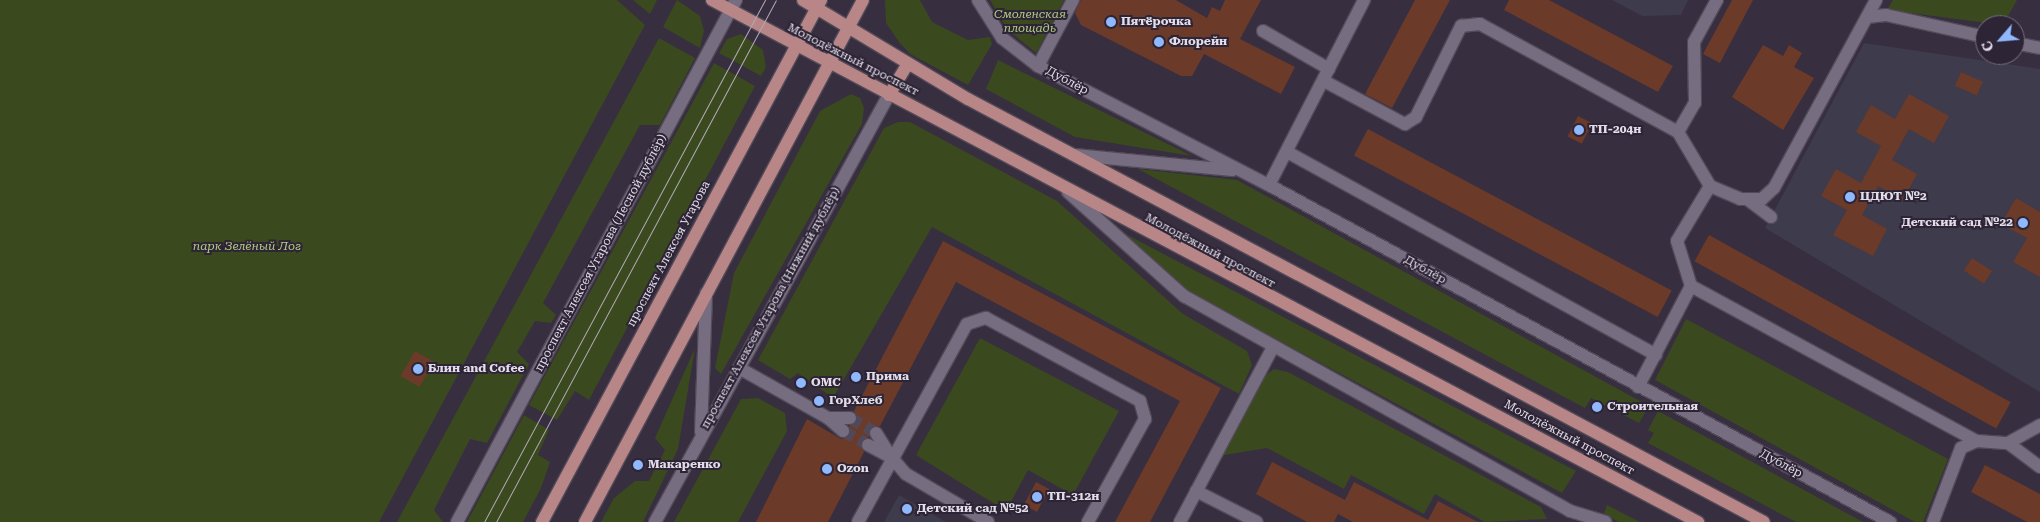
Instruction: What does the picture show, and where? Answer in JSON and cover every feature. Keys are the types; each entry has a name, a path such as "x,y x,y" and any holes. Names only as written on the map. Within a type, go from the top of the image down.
{"main road":[{"name":"Молодёжный проспект","path":"712,0 733,5 795,47 829,63 1068,192 1698,522"},
{"name":"Молодёжный проспект","path":"803,0 818,4 848,28 907,66 1764,522"},
{"path":"585,522 863,0"},
{"name":"проспект Алексея Угарова","path":"542,522 818,4"},
{"path":"889,95 907,66"}],"street":[{"name":"Дублёр","path":"978,0 1002,38 1038,66 1269,185 1638,387 1890,522"},
{"path":"1038,66 1073,0"},
{"path":"1269,185 1364,0"},
{"path":"1678,132 1696,103 1694,42 1717,0"},
{"path":"1747,199 1762,199 1774,188 1876,0"},
{"name":"проспект Алексея Угарова (Лесной дублёр)","path":"457,522 733,5"},
{"path":"1867,17 1886,15 1975,34"},
{"path":"1262,31 1405,124 1416,117 1461,26 1480,24 1678,132 1710,186 1747,199 1771,217"},
{"path":"2025,45 2040,48"},
{"name":"проспект Алексея Угарова (Нижний дублёр)","path":"655,522 889,95"},
{"path":"1287,152 1656,355"},
{"name":"Молодёжный проспект","path":"1075,155 1239,170"},
{"path":"1638,387 1691,286 1677,241 1710,186"},
{"path":"1068,192 1184,296 1272,349 1567,517 1605,522"},
{"path":"1691,286 1977,441 2008,443 2040,425"},
{"path":"701,437 706,293"},
{"path":"858,522 967,324 986,318 1140,401 1145,419 1088,522"},
{"path":"1180,522 1272,349"},
{"path":"739,368 828,418 843,431"},
{"path":"828,418 850,418"},
{"path":"876,433 892,458 906,474 988,522"},
{"path":"1932,522 1960,448 1977,441"},
{"path":"2008,443 2040,467"},
{"path":"868,445 892,458"},
{"path":"1196,491 1257,522"}],"shaded area":[{"path":"1612,0 1688,0 1681,15 1642,16"},
{"path":"1864,43 1975,59 1975,65 2013,65 2040,69 2040,392 1765,228"},
{"name":"Детский сад №52","path":"899,495 946,522 884,522"}],"green space":[{"name":"парк Зелёный Лог","path":"0,0 617,0 645,25 379,522 0,522"},
{"path":"633,0 657,0 650,14"},
{"path":"677,0 700,16 704,31 700,48 663,27"},
{"path":"885,0 920,0 932,22 968,40 990,37 992,44 968,85 910,54 886,23"},
{"name":"Смоленская площадь","path":"990,0 1064,0 1036,53 1007,29"},
{"path":"1893,0 2017,0 2009,15 1975,15 1975,21 1887,10"},
{"path":"741,34 763,50 766,67 761,76 719,53 727,39"},
{"path":"659,38 695,58 660,125 640,125 543,303 556,315 551,323 535,321 517,352 529,364 487,443 470,439 434,510 443,522 397,522"},
{"path":"998,60 1192,156 1075,137 986,89"},
{"path":"714,63 755,86 589,400 575,391 557,420 529,405"},
{"path":"851,94 860,98 864,108 862,124 721,374 715,368 734,273 820,111"},
{"path":"898,122 910,122 1057,201 1183,314 1247,351 1252,365 1239,394 932,227 833,398 798,373 790,379 758,360 884,128"},
{"path":"1138,169 1237,180 1649,406 1639,423 1591,398 1585,408"},
{"path":"1118,230 1576,471 1562,493 1187,291"},
{"path":"1686,319 1948,459 1923,522 1915,522 1655,380"},
{"path":"980,338 1119,411 1073,495 1028,470 1006,511 916,455"},
{"path":"695,348 678,449 643,522 601,522 614,498 635,481 649,481 665,450 655,438"},
{"path":"1274,369 1288,372 1541,507 1547,519 1485,522 1435,494 1424,514 1351,475 1344,489 1267,448 1218,456 1259,380"},
{"path":"758,398 785,413 787,431 738,522 674,522 741,399"},
{"path":"1658,411 1863,522 1796,522 1648,443 1654,433 1648,430"},
{"path":"524,415 549,430 538,455 550,462 541,488 523,522 467,522"},
{"path":"1607,505 1640,522 1618,522 1604,513"}],"building":[{"path":"1081,0 1176,0 1207,18 1212,7 1220,11 1225,0 1261,0 1240,39 1295,67 1281,94 1204,54 1192,76 1181,76 1081,25 1075,13"},
{"path":"1415,0 1450,0 1392,108 1365,94"},
{"path":"1509,0 1549,0 1673,66 1658,92 1504,10"},
{"path":"1732,0 1753,0 1720,63 1703,54"},
{"path":"1763,45 1783,56 1789,45 1802,53 1794,67 1814,78 1783,130 1732,97"},
{"path":"1961,72 1983,82 1977,95 1955,86"},
{"path":"1909,94 1949,116 1934,143 1909,129 1892,160 1917,174 1903,200 1878,186 1862,215 1887,229 1873,256 1833,235 1847,210 1821,196 1836,169 1861,183 1881,146 1856,132 1871,105 1895,119"},
{"name":"ТП-204н","path":"1578,116 1592,123 1582,144 1568,136"},
{"path":"1368,129 1672,290 1658,317 1354,155"},
{"path":"2016,198 2040,212 2040,277 2013,262 2027,238 2001,224"},
{"path":"1709,235 2011,402 1996,428 1694,261"},
{"path":"943,241 1221,388 1150,522 1115,522 1180,401 956,282 880,426 871,426 869,437 861,442 864,452 828,522 756,522 807,419 841,439 849,436 849,426 858,418 854,411"},
{"path":"1972,258 1992,271 1984,284 1964,271"},
{"name":"Блин and Cofee","path":"415,351 434,362 420,387 400,376"},
{"path":"1272,462 1345,500 1354,482 1428,520 1438,501 1478,522 1353,522 1338,514 1334,522 1307,522 1256,494"},
{"path":"1985,465 2040,494 2040,522 2027,522 1971,492"},
{"name":"ТП-312н","path":"1036,482 1049,489 1037,512 1024,505"}],"tunnel":[{"path":"850,418 876,433"},
{"path":"843,431 868,445"}],"tram line":[{"path":"484,522 765,0"},
{"path":"496,522 776,0"}],"place":[{"name":"Пятёрочка","path":"1111,22"},
{"name":"Флорейн","path":"1159,42"},
{"name":"ТП-204н","path":"1579,130"},
{"name":"ЦДЮТ №2","path":"1850,197"},
{"name":"Детский сад №22","path":"2023,223"},
{"name":"Блин and Cofee","path":"418,369"},
{"name":"Прима","path":"856,377"},
{"name":"ОМС","path":"801,383"},
{"name":"ГорХлеб","path":"819,401"},
{"name":"Строительная","path":"1597,407"},
{"name":"Макаренко","path":"638,465"},
{"name":"Ozon","path":"827,469"},
{"name":"ТП-312н","path":"1037,497"},
{"name":"Детский сад №52","path":"907,509"}]}
